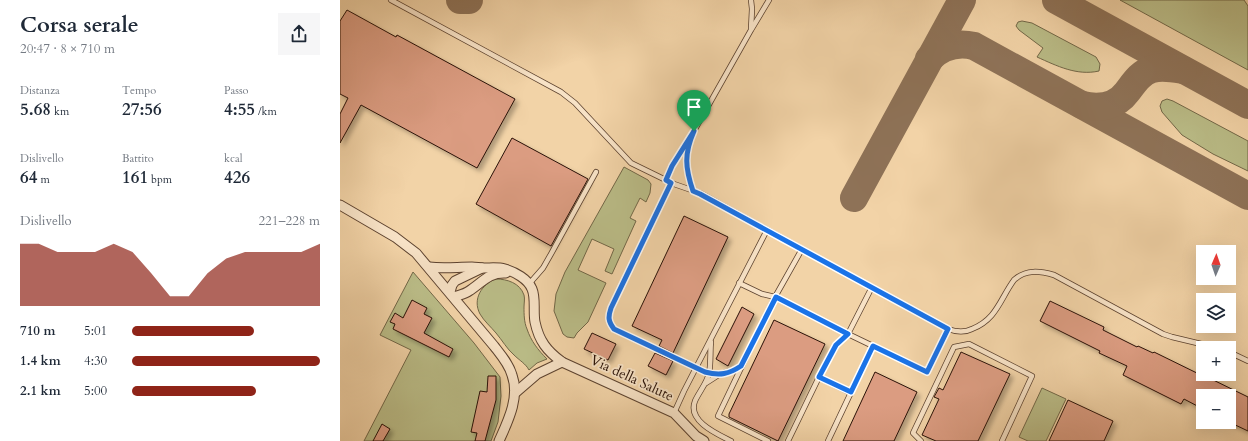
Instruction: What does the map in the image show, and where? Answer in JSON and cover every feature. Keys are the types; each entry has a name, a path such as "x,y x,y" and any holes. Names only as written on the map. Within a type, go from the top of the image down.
{"street":[{"path":"340,205 408,245 429,267 494,346 509,367 515,385 515,393 511,412 499,441"},
{"path":"429,267 446,269 477,267 496,268 515,274 529,284"},
{"path":"452,295 452,284 455,281 482,268"},
{"path":"452,295 468,292 486,278 497,273 515,274"},
{"name":"Via della Salute","path":"529,284 532,289 535,323 540,339 550,353 562,362 674,413 696,436 704,441"},
{"path":"515,393 537,374 562,362"}],"lane":[{"path":"391,0 561,92 575,103 631,163 668,181 700,194 948,329 956,332 967,331 984,324 992,317 1014,280 1026,273 1039,271 1054,275 1163,334 1196,343"},
{"path":"751,0 751,30"},
{"path":"720,374 709,373 614,329 609,323 608,316 668,181 672,166 694,131 769,0"},
{"path":"693,191 686,169 687,154 694,131"},
{"path":"529,284 543,268 596,172"},
{"path":"674,413 696,367 767,230"},
{"path":"768,441 718,416 741,366 802,249"},
{"path":"740,284 762,294 776,297 927,372 948,329"},
{"path":"788,441 836,345 848,334 872,287"},
{"path":"711,339 709,373 695,402 693,410 697,418 711,431 731,441"},
{"path":"921,441 914,432 954,347 969,344 1032,376 1002,441"},
{"path":"828,441 873,346"},
{"path":"1236,355 1248,361"},
{"path":"704,384 711,378 741,366"},
{"path":"819,377 851,392"}],"green space":[{"path":"1120,0 1244,0 1248,6 1248,70"},
{"path":"1022,21 1032,23 1096,57 1100,64 1099,71 1075,71 1060,67 1037,57 1043,48 1019,30 1016,26 1018,22"},
{"path":"1167,99 1248,141 1248,171 1213,154 1182,135 1162,112 1160,106 1162,101"},
{"path":"624,167 648,180 651,184 650,193 646,202 640,198 630,218 636,221 612,274 605,271 614,249 592,239 578,270 606,283 588,322 574,338 567,337 563,334 554,311 556,294 565,272"},
{"path":"413,272 474,343 500,377 501,396 498,422 491,441 364,441 411,350 380,335"},
{"path":"496,279 513,282 519,287 524,295 524,315 526,326 538,349 547,359 537,363 529,370 509,350 480,314 477,303 480,293 486,284"},
{"path":"1042,388 1066,399 1046,441 1028,441 1019,437"}],"building":[{"path":"347,10 396,37 397,35 515,99 477,168 361,105 340,143 340,114 348,98 340,94 340,21"},
{"path":"512,138 588,179 551,246 476,204"},
{"path":"684,216 728,237 673,353 659,346 662,340 632,326"},
{"path":"412,300 427,308 424,314 432,318 424,333 453,349 449,357 393,329 395,324 390,322 395,313 403,318"},
{"path":"1050,301 1104,327 1103,330 1137,347 1138,346 1153,353 1154,352 1196,373 1196,381 1215,381 1232,389 1196,389 1196,405 1184,399 1181,404 1123,375 1127,366 1099,353 1100,351 1040,321"},
{"path":"742,307 754,314 728,366 716,359"},
{"path":"774,320 825,344 778,441 729,417 729,414"},
{"path":"592,333 616,344 608,360 584,349"},
{"path":"961,352 1010,374 978,441 936,441 922,435 939,399 934,397 939,388 943,390"},
{"path":"655,353 673,361 666,375 648,366"},
{"path":"875,372 917,392 894,441 843,441"},
{"path":"488,376 496,376 496,400 485,441 475,441 477,433 471,432 480,391 487,392"},
{"path":"1236,391 1248,397 1248,431 1236,425"},
{"path":"1068,400 1113,421 1104,441 1049,441"},
{"path":"382,424 390,429 383,441 373,441"}],"taxiway":[{"path":"460,0 469,0"},
{"path":"854,198 962,0"},
{"path":"1056,0 1248,105"},
{"path":"929,59 939,51 950,46 974,46 1248,196"},
{"path":"1082,105 1101,107 1118,101 1141,76 1152,69 1163,67 1183,70"}],"route":[{"path":"694,131 687,154 686,169 693,191 948,329 927,372 873,346 851,392 819,377 836,345 848,334 776,297 741,366 724,374 705,372 614,329 609,323 608,316 611,308 671,183 666,180 672,166 694,131"}]}
